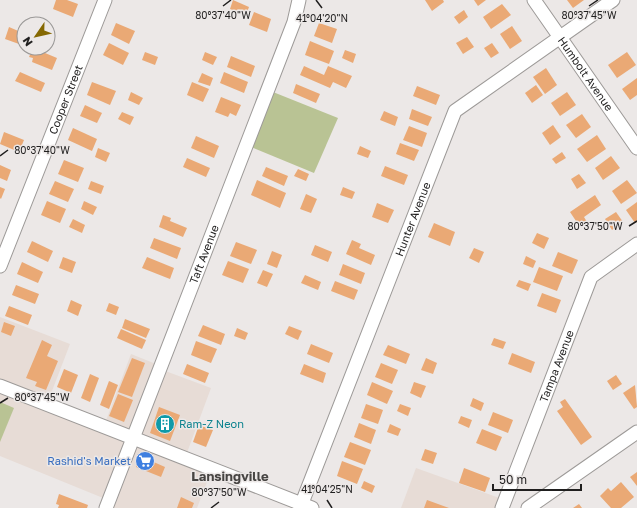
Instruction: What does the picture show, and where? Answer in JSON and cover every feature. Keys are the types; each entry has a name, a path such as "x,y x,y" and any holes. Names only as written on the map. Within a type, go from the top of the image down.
{"street":[{"name":"Cooper Street","path":"0,266 105,0"},
{"name":"Taft Avenue","path":"106,508 294,22 299,0"},
{"name":"Humbolt Avenue","path":"534,0 637,148"},
{"name":"Hunter Avenue","path":"305,507 455,111 612,0"},
{"name":"Tampa Avenue","path":"502,508 591,277 637,244"},
{"path":"0,386 305,507"},
{"path":"528,508 637,432"}],"shaded area":[{"path":"0,317 70,344 47,404 104,426 131,354 161,366 160,369 211,388 185,458 212,469 197,508 106,508 108,500 0,456"},
{"path":"416,468 505,500 502,508 401,508"}],"green space":[{"path":"268,90 338,118 314,173 246,145"},
{"path":"0,402 14,408 0,442"}],"building":[{"path":"56,0 67,0 78,4 73,17 53,9"},
{"path":"233,0 249,7 246,15 230,9"},
{"path":"425,0 443,0 444,2 432,11"},
{"path":"474,0 486,0 478,6"},
{"path":"567,0 584,0 573,8"},
{"path":"502,4 511,15 491,29 483,17"},
{"path":"464,10 468,17 459,24 454,17"},
{"path":"254,12 271,19 267,32 249,25"},
{"path":"116,23 135,31 129,44 111,35"},
{"path":"319,23 337,29 332,43 314,36"},
{"path":"512,26 522,41 510,49 500,34"},
{"path":"9,27 16,30 16,43 5,39"},
{"path":"467,37 474,47 463,54 456,43"},
{"path":"310,41 334,51 329,64 305,55"},
{"path":"109,43 129,53 123,65 103,55"},
{"path":"492,43 499,53 491,58 484,48"},
{"path":"345,50 356,54 353,63 342,58"},
{"path":"145,52 158,57 155,65 142,60"},
{"path":"205,52 217,57 213,65 202,60"},
{"path":"627,52 636,65 617,78 608,65"},
{"path":"52,56 57,58 52,70 32,62 33,58 29,57"},
{"path":"231,56 255,66 251,77 227,67"},
{"path":"304,66 324,75 328,66 352,76 346,88 333,82 330,88 300,75"},
{"path":"546,68 557,85 545,94 533,77"},
{"path":"20,72 45,83 41,92 15,81"},
{"path":"224,72 248,82 244,93 220,83"},
{"path":"202,73 213,78 210,86 198,82"},
{"path":"637,78 637,95 630,100 622,89"},
{"path":"92,82 116,91 110,105 87,95"},
{"path":"192,82 209,89 203,102 187,95"},
{"path":"296,84 320,94 316,103 293,93"},
{"path":"536,85 543,95 532,103 525,93"},
{"path":"417,86 440,95 436,105 413,96"},
{"path":"131,92 143,98 139,105 128,100"},
{"path":"567,92 576,105 560,116 551,103"},
{"path":"221,97 241,105 236,116 230,113 228,117 215,112"},
{"path":"85,105 102,113 97,123 80,116"},
{"path":"412,109 432,117 428,126 409,119"},
{"path":"384,111 398,117 395,126 380,120"},
{"path":"122,112 134,117 130,125 118,119"},
{"path":"582,114 591,127 576,138 566,125"},
{"path":"553,125 561,137 550,145 542,133"},
{"path":"409,126 427,133 422,147 403,140"},
{"path":"73,128 97,139 92,151 68,140"},
{"path":"4,132 24,140 19,152 0,144"},
{"path":"597,135 606,149 587,162 577,149"},
{"path":"196,136 219,146 214,158 191,148"},
{"path":"400,143 419,150 414,161 396,154"},
{"path":"360,146 371,151 368,158 357,154"},
{"path":"98,148 110,153 106,162 95,157"},
{"path":"562,152 566,158 556,164 552,159"},
{"path":"611,156 620,168 603,180 595,168"},
{"path":"187,158 210,168 206,177 183,167"},
{"path":"64,160 84,168 78,182 58,174"},
{"path":"0,165 11,170 7,181 0,178"},
{"path":"385,166 408,175 404,185 381,176"},
{"path":"266,167 288,176 284,186 262,176"},
{"path":"298,169 309,174 306,181 294,176"},
{"path":"579,174 586,183 577,189 571,179"},
{"path":"257,180 286,193 280,208 251,195"},
{"path":"627,180 637,193 621,204 612,191"},
{"path":"55,181 74,189 68,202 49,194"},
{"path":"91,181 104,186 101,194 88,189"},
{"path":"0,187 5,189 1,199 0,198"},
{"path":"343,187 355,192 352,199 340,195"},
{"path":"306,194 317,199 311,213 300,209"},
{"path":"595,195 601,205 584,217 587,222 580,227 570,212"},
{"path":"47,201 66,209 60,223 41,215"},
{"path":"84,201 97,207 93,215 81,209"},
{"path":"637,202 637,222 635,223 626,210"},
{"path":"377,203 394,210 388,223 372,217"},
{"path":"616,212 623,222 612,230 605,219"},
{"path":"163,215 171,218 170,221 187,228 183,237 159,227"},
{"path":"73,219 85,225 82,233 69,227"},
{"path":"434,223 455,232 450,246 428,237"},
{"path":"537,233 549,238 544,249 532,243"},
{"path":"154,238 181,248 177,259 150,248"},
{"path":"352,240 361,244 359,248 375,255 371,265 346,254"},
{"path":"32,241 53,251 48,262 27,252"},
{"path":"236,242 257,250 251,264 230,256"},
{"path":"315,245 332,252 328,262 311,255"},
{"path":"474,248 484,252 479,263 469,258"},
{"path":"272,251 282,255 277,268 267,264"},
{"path":"558,252 578,260 572,274 552,266"},
{"path":"526,256 536,261 533,268 523,264"},
{"path":"63,257 76,262 72,273 59,268"},
{"path":"147,257 174,268 170,279 142,268"},
{"path":"228,261 249,269 243,283 222,275"},
{"path":"22,262 43,272 38,283 17,274"},
{"path":"343,264 365,273 361,284 339,275"},
{"path":"539,267 563,276 557,291 533,282"},
{"path":"263,270 273,274 267,287 257,283"},
{"path":"305,275 321,282 318,290 301,283"},
{"path":"519,280 531,284 528,291 516,286"},
{"path":"335,281 358,290 354,300 331,291"},
{"path":"16,285 39,294 35,304 12,295"},
{"path":"542,293 561,300 556,313 537,306"},
{"path":"71,300 82,305 78,316 67,311"},
{"path":"109,303 119,307 116,315 106,311"},
{"path":"9,306 32,315 28,325 5,316"},
{"path":"125,319 150,329 146,338 122,328"},
{"path":"4,322 15,326 11,336 1,332"},
{"path":"203,325 225,334 221,345 198,336"},
{"path":"289,326 302,331 298,340 285,334"},
{"path":"237,328 248,333 245,340 234,336"},
{"path":"121,329 146,340 142,349 117,338"},
{"path":"494,338 506,342 503,349 491,345"},
{"path":"42,340 52,345 47,356 58,361 46,390 35,386 37,382 26,378"},
{"path":"196,341 217,349 211,363 191,355"},
{"path":"311,344 333,353 329,363 307,354"},
{"path":"388,345 410,354 406,364 383,355"},
{"path":"512,353 535,362 531,373 508,364"},
{"path":"132,358 145,363 132,397 118,392"},
{"path":"426,358 437,363 433,374 421,370"},
{"path":"381,363 398,370 392,384 375,377"},
{"path":"187,364 209,373 205,383 183,374"},
{"path":"304,364 326,373 323,383 300,374"},
{"path":"64,369 78,375 71,393 57,387"},
{"path":"90,374 99,378 90,402 81,398"},
{"path":"616,375 622,384 613,390 607,381"},
{"path":"109,381 118,385 109,409 100,405"},
{"path":"372,382 393,391 387,404 367,395"},
{"path":"414,382 426,386 421,398 410,393"},
{"path":"635,385 637,407 634,409 623,393"},
{"path":"118,394 133,400 124,422 109,416"},
{"path":"473,398 484,403 481,411 470,406"},
{"path":"565,399 592,437 581,445 557,411 563,407 560,402"},
{"path":"366,404 383,410 378,424 361,418"},
{"path":"400,404 411,408 408,416 397,411"},
{"name":"Ram-Z Neon","path":"159,407 180,415 170,441 150,433"},
{"path":"493,412 513,420 508,433 488,425"},
{"path":"461,416 472,420 469,428 458,423"},
{"path":"359,423 376,430 371,444 354,437"},
{"path":"390,424 401,429 398,436 387,432"},
{"path":"199,425 213,430 206,447 193,442"},
{"path":"482,429 502,437 496,451 476,443"},
{"path":"350,442 371,450 365,465 344,457"},
{"path":"425,449 437,453 433,464 421,460"},
{"name":"Rashid's Market","path":"140,456 165,467 161,477 136,467"},
{"path":"342,461 363,469 357,484 337,476"},
{"path":"464,468 490,478 485,492 459,483"},
{"path":"637,472 637,486 630,477"},
{"path":"364,481 375,486 372,493 361,488"},
{"path":"621,482 634,497 621,508 611,508 600,496 608,488 611,491"},
{"path":"59,494 88,505 87,508 58,508 59,505 56,504"},
{"path":"181,497 194,503 192,508 177,508"},
{"path":"427,500 449,508 424,508"},
{"path":"579,504 582,508 573,508"}],"place":[{"name":"Ram-Z Neon","path":"165,424"},
{"name":"Rashid's Market","path":"145,461"}],"district":[{"name":"Lansingville","path":"230,476"}]}
